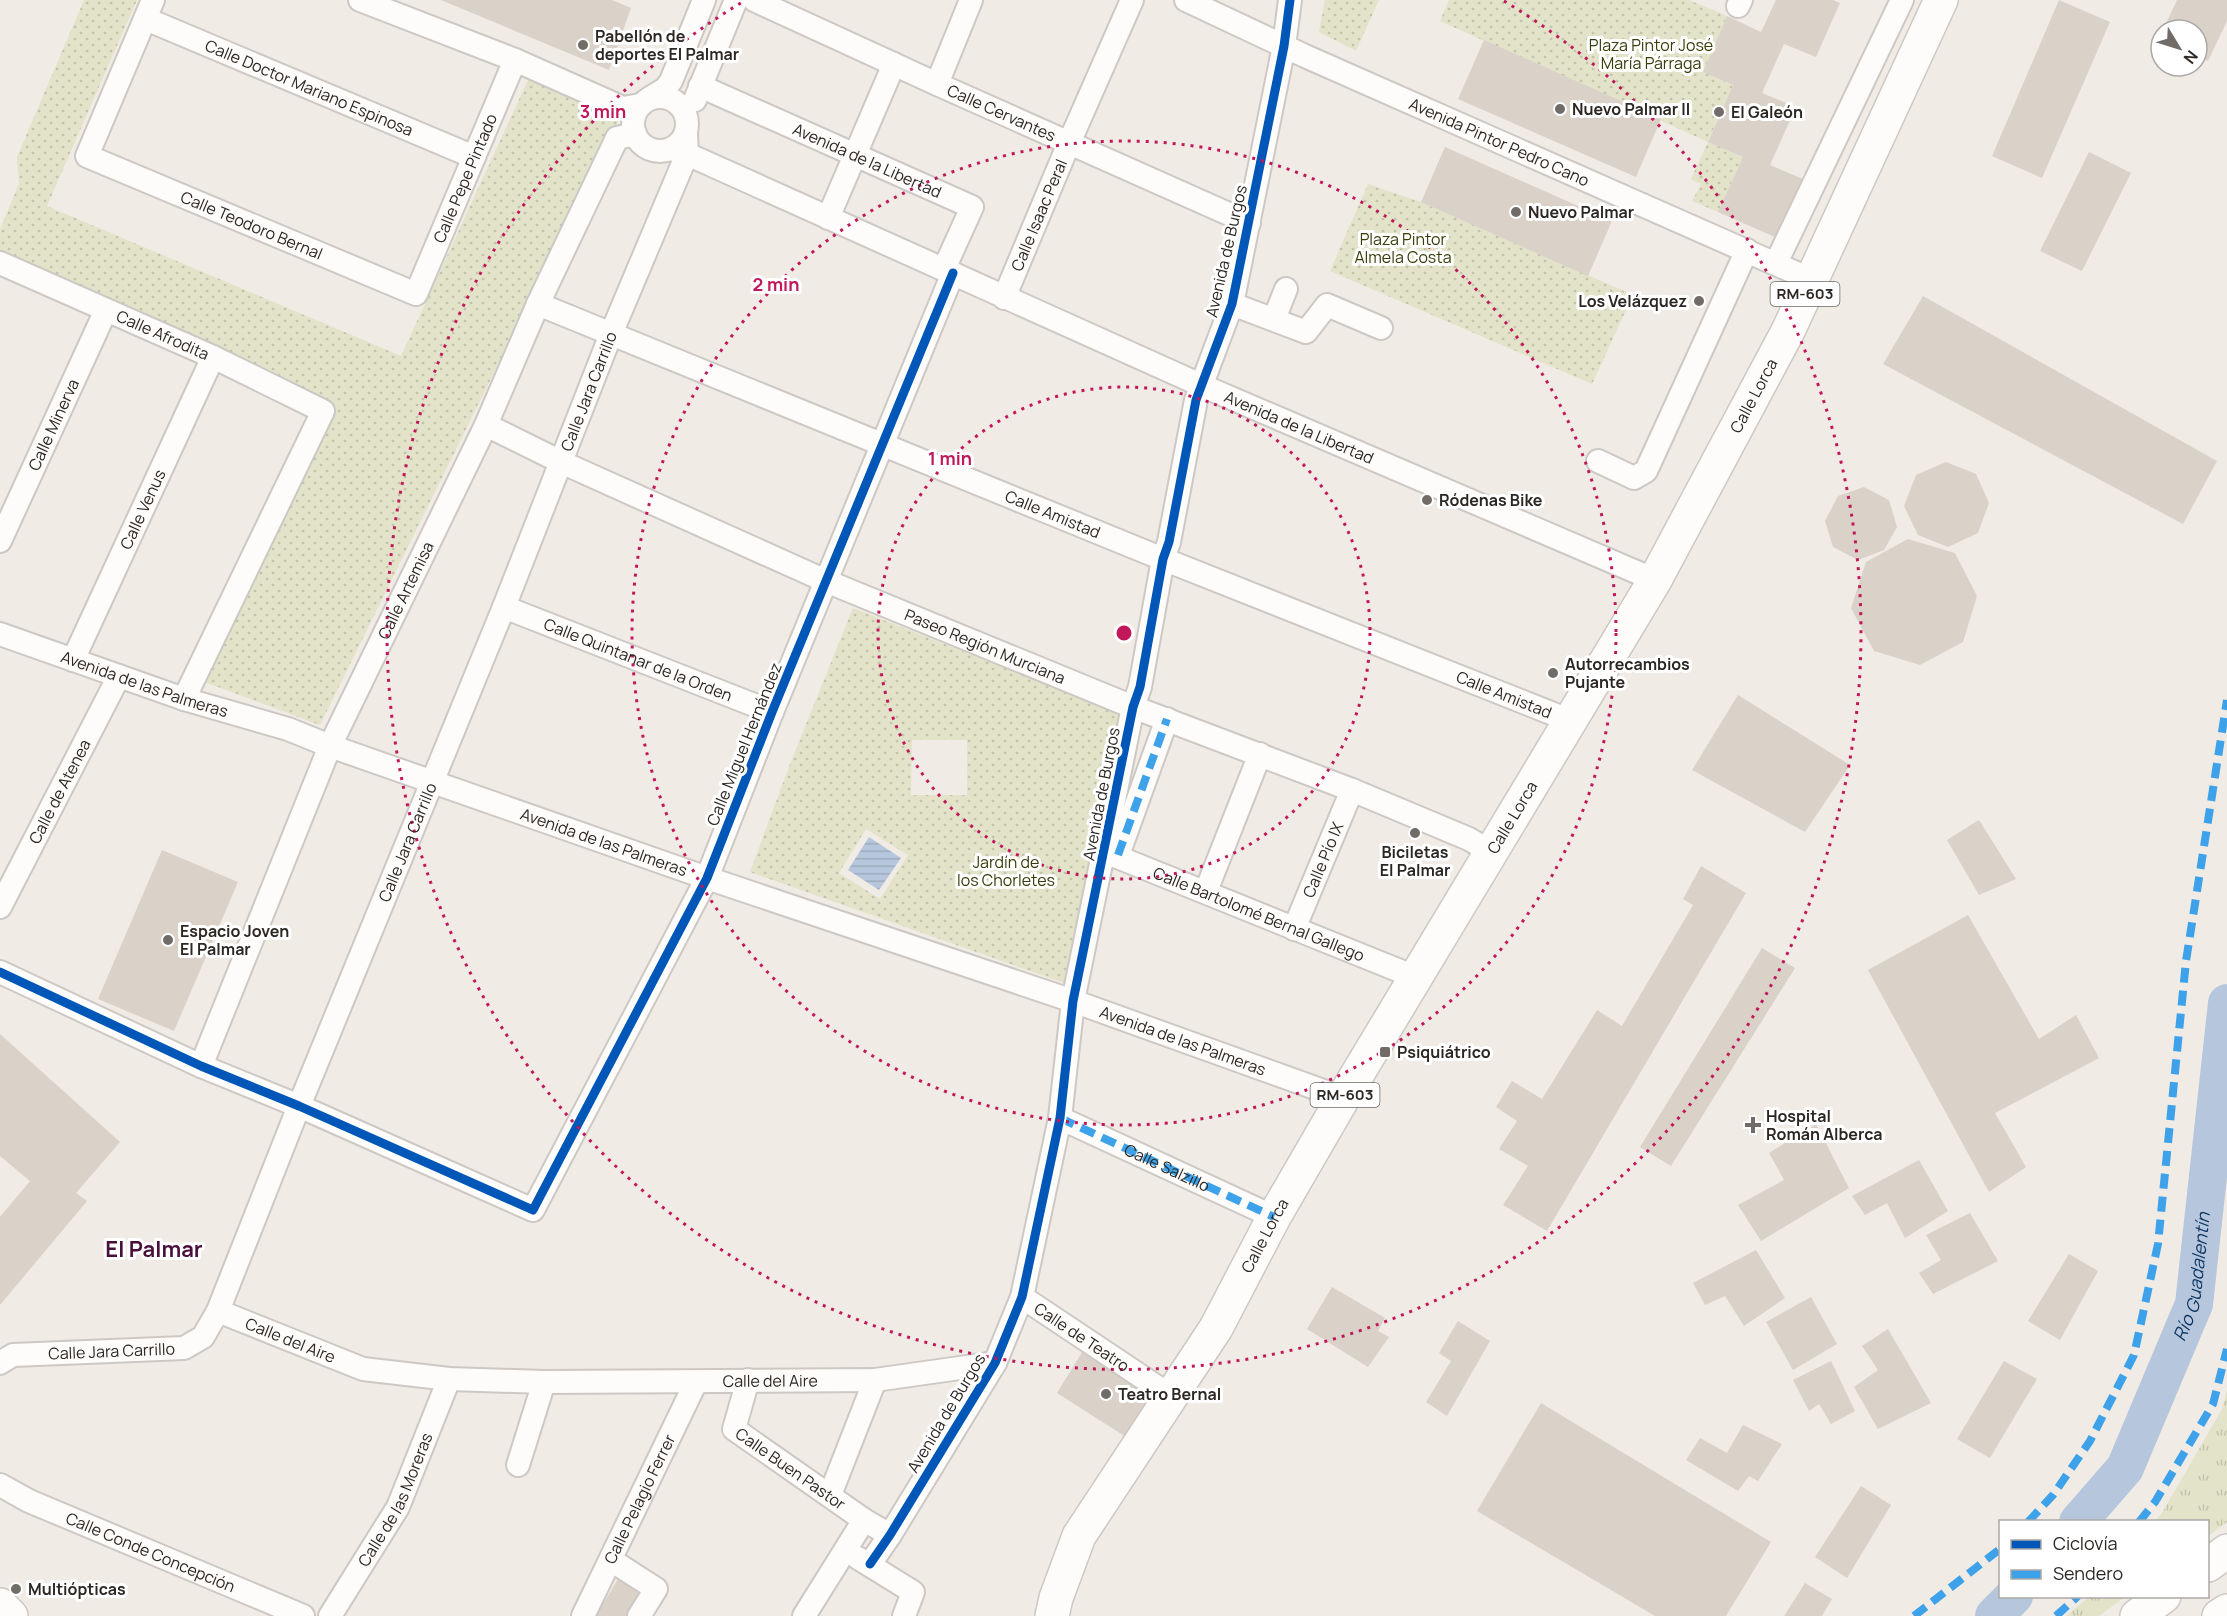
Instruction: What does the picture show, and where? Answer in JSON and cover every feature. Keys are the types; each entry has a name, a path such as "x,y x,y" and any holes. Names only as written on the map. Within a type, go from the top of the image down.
{"main road":[{"name":"Calle Lorca","path":"1052,1616 1056,1598 1080,1536 1216,1328 1274,1217 1343,1098 1654,580 1788,331 1936,10"},
{"path":"2209,1564 2227,1551"},
{"path":"2137,1616 2161,1598"},
{"path":"0,1605 11,1616"},
{"path":"2219,1616 2227,1611"}],"street":[{"path":"636,114 665,90 671,81 704,0"},
{"name":"Calle Jara Carrillo","path":"0,1363 14,1355 184,1348 203,1337 218,1311 299,1106 504,607 611,333 691,108 736,0"},
{"name":"Calle Cervantes","path":"754,0 1249,224"},
{"path":"937,84 971,0"},
{"name":"Calle Isaac Peral","path":"1004,298 1132,0"},
{"name":"Avenida Pintor Pedro Cano","path":"1186,0 1284,46 1812,280"},
{"name":"Avenida de Burgos","path":"870,1564 890,1536 995,1363 1022,1297 1060,1118 1073,1001 1111,853 1133,707 1140,687 1163,559 1169,542 1196,400 1232,304 1284,46 1290,0"},
{"path":"365,1 515,60 636,114"},
{"path":"1776,263 1895,2 1936,10"},
{"name":"Calle Teodoro Bernal","path":"149,9 87,156 416,294"},
{"name":"Calle Doctor Mariano Espinosa","path":"149,9 474,157"},
{"name":"Calle Pepe Pintado","path":"416,294 515,60"},
{"path":"828,218 894,64"},
{"name":"Avenida de la Libertad","path":"700,86 972,207 949,271"},
{"path":"661,96 671,98 681,105 682,138 662,151 650,149 641,143 636,114 661,96"},
{"name":"Calle Artemisa","path":"201,1066 330,746 486,425 538,304 618,138 636,114"},
{"name":"Avenida de la Libertad","path":"682,138 828,218 1203,386 1654,580"},
{"path":"1598,461 1634,478 1646,471 1747,250"},
{"name":"Calle Afrodita","path":"0,263 213,357 323,411 184,699"},
{"name":"Calle Miguel Hernández","path":"299,1106 533,1210 707,878 772,712 882,445 949,271"},
{"path":"1274,319 1286,289"},
{"name":"Calle Amistad","path":"538,304 1163,559 1571,721"},
{"path":"1232,304 1306,332 1327,305 1381,328"},
{"name":"Calle Minerva","path":"0,541 106,310"},
{"name":"Calle Venus","path":"74,660 213,357"},
{"name":"Paseo Región Murciana","path":"486,425 561,462 826,581 1133,707 1352,790 1469,839 1491,852"},
{"name":"Calle Quintanar de la Orden","path":"504,607 772,712"},
{"name":"Avenida de las Palmeras","path":"1,638 74,660 184,699 288,729 432,782 707,878 1073,1001 1343,1098"},
{"name":"Calle de Atenea","path":"0,907 119,676"},
{"path":"1111,853 1167,719"},
{"path":"1206,891 1260,754"},
{"name":"Calle Pío IX","path":"1294,929 1352,790"},
{"name":"Calle Bartolomé Bernal Gallego","path":"1111,853 1415,977"},
{"path":"0,972 201,1066 299,1106"},
{"name":"Calle Salzillo","path":"1060,1118 1274,1217"},
{"name":"Calle de Teatro","path":"1022,1297 1172,1397"},
{"name":"Calle del Aire","path":"218,1311 363,1369 449,1379 544,1382 876,1380 995,1363"},
{"name":"Calle de las Moreras","path":"330,1616 398,1507 449,1379"},
{"name":"Calle Buen Pastor","path":"748,1380 735,1429 890,1536"},
{"path":"830,1495 876,1380"},
{"path":"518,1465 544,1382"},
{"name":"Calle Pelagio Ferrer","path":"584,1616 696,1382"},
{"name":"Calle Conde Concepción","path":"0,1485 267,1609 303,1616"},
{"path":"804,1616 864,1520"},
{"path":"844,1550 913,1592 904,1616"},
{"path":"611,1560 656,1589 639,1616"}],"green space":[{"path":"84,0 137,0 47,206 401,356 529,78 620,117 320,725 202,681 333,410 0,257 0,229 19,184 17,157"},
{"path":"1325,0 1379,0 1356,51 1319,32"},
{"name":"Plaza Pintor José María Párraga","path":"1449,0 1689,0 1727,16 1703,72 1733,85 1708,141 1743,157 1718,212 1692,201 1701,184 1691,179 1708,142 1440,21"},
{"name":"Plaza Pintor Almela Costa","path":"1368,184 1421,202 1633,295 1592,384 1330,271"},
{"name":"Jardín de los Chorletes","path":"853,608 1125,715 1070,985 750,872 790,764","holes":["912,740 967,740 967,795 911,795","866,829 908,855 880,899 839,873"]},
{"path":"2227,1390 2227,1522 2209,1535 2209,1520 2156,1520 2162,1513 2222,1409"},
{"path":"2088,1598 2124,1598 2099,1616 2066,1616"}],"water":[{"path":"869,837 901,858 879,890 848,870"}],"building":[{"name":"Pabellón de deportes El Palmar","path":"441,0 612,0 631,8 609,70"},
{"path":"1776,0 1833,0 1840,3 1816,57 1784,44 1762,93 1796,107 1770,165 1803,179 1777,238 1718,212 1743,157 1708,142 1733,85 1703,72 1727,16 1761,32"},
{"path":"2059,0 2110,22 2042,178 1992,156"},
{"path":"2177,0 2227,0 2227,21 2209,59 2209,18 2169,18"},
{"name":"Nuevo Palmar II","path":"1484,40 1661,119 1636,177 1458,99"},
{"name":"Nuevo Palmar","path":"1445,147 1612,221 1588,276 1421,202"},
{"path":"2089,152 2131,173 2082,271 2040,251"},
{"path":"1923,296 2217,461 2183,524 1883,364"},
{"path":"1946,462 1976,474 1989,503 1978,533 1948,547 1918,535 1904,506 1916,475"},
{"path":"1864,487 1889,500 1897,527 1884,550 1858,560 1833,547 1825,521 1838,496"},
{"path":"1908,539 1955,553 1977,596 1963,642 1920,665 1874,651 1851,608 1866,562"},
{"path":"1738,695 1850,765 1805,832 1692,770"},
{"path":"1979,820 2016,879 1979,895 1947,840"},
{"name":"Espacio Joven El Palmar","path":"162,850 238,882 174,1031 98,999"},
{"path":"1701,866 1746,893 1547,1231 1503,1205 1528,1166 1499,1149 1517,1121 1496,1107 1512,1081 1542,1099 1597,1010 1622,1026 1693,905 1683,899"},
{"path":"1968,915 2039,1039 2076,1015 2099,1058 1995,1113 2026,1167 1989,1192 1868,970"},
{"path":"1762,948 1795,968 1671,1166 1640,1147"},
{"path":"0,1034 120,1142 76,1193 87,1201 0,1305 0,1217 30,1181 0,1156"},
{"path":"1816,1124 1849,1188 1761,1241 1738,1205 1784,1180 1769,1153"},
{"path":"1919,1160 1948,1211 1905,1238 1887,1203 1865,1215 1852,1196"},
{"path":"1970,1213 1998,1261 1933,1294 1919,1273 1941,1260 1926,1235"},
{"path":"1756,1250 1785,1298 1744,1326 1725,1296 1705,1305 1693,1283"},
{"path":"2069,1254 2098,1271 2060,1340 2028,1321"},
{"path":"1332,1287 1385,1318 1378,1331 1389,1337 1368,1367 1307,1329"},
{"path":"1811,1297 1837,1344 1793,1370 1766,1322"},
{"path":"1458,1321 1490,1341 1447,1416 1426,1402 1451,1361 1439,1353"},
{"path":"1888,1329 1931,1403 1878,1429 1854,1387 1878,1370 1862,1346"},
{"name":"Teatro Bernal","path":"1084,1349 1155,1395 1126,1437 1057,1393"},
{"path":"1831,1361 1855,1411 1831,1424 1819,1404 1809,1411 1793,1380"},
{"path":"2004,1361 2037,1379 1990,1458 1957,1439"},
{"path":"1541,1403 1771,1542 1726,1616 1655,1616 1477,1511"},
{"path":"1743,1425 1782,1444 1758,1481 1749,1476 1738,1491 1686,1460 1700,1438 1727,1453"},
{"path":"1861,1486 1891,1505 1847,1578 1815,1557"},
{"path":"621,1574 646,1592 631,1616 596,1616"},
{"path":"1805,1583 1832,1599 1822,1616 1784,1616"}],"waterway":[{"name":"Río Guadalentín","path":"2080,1520 2125,1468 2194,1304 2227,1003"},
{"name":"Río Guadalentín","path":"1994,1616 2012,1598"}],"marked path":[{"path":"2030,1520 2053,1495 2090,1441 2134,1355 2158,1244 2186,961 2227,700"},
{"path":"1118,855 1167,719"},
{"path":"1060,1118 1274,1217"},
{"path":"2141,1520 2155,1502 2213,1404 2227,1349"},
{"path":"1914,1616 1999,1550"},
{"path":"2056,1616 2076,1598"}],"cycle path":[{"path":"870,1564 995,1363 1022,1297 1060,1118 1073,1001 1133,707 1140,687 1163,559 1169,542 1196,400 1232,304 1284,46 1290,0"},
{"path":"0,972 201,1066 299,1106 533,1210 707,878 772,712 953,273"}],"place":[{"name":"Pabellón de deportes El Palmar","path":"583,45"},
{"name":"Nuevo Palmar II","path":"1560,109"},
{"name":"El Galeón","path":"1719,112"},
{"name":"Nuevo Palmar","path":"1516,212"},
{"name":"Los Velázquez","path":"1699,301"},
{"name":"Ródenas Bike","path":"1427,500"},
{"name":"Autorrecambios Pujante","path":"1553,673"},
{"name":"Biciletas El Palmar","path":"1415,833"},
{"name":"Espacio Joven El Palmar","path":"168,940"},
{"name":"Psiquiátrico","path":"1385,1052"},
{"name":"Hospital Román Alberca","path":"1753,1125"},
{"name":"Teatro Bernal","path":"1106,1394"},
{"name":"Multiópticas","path":"16,1589"}],"district":[{"name":"El Palmar","path":"154,1249"}]}
